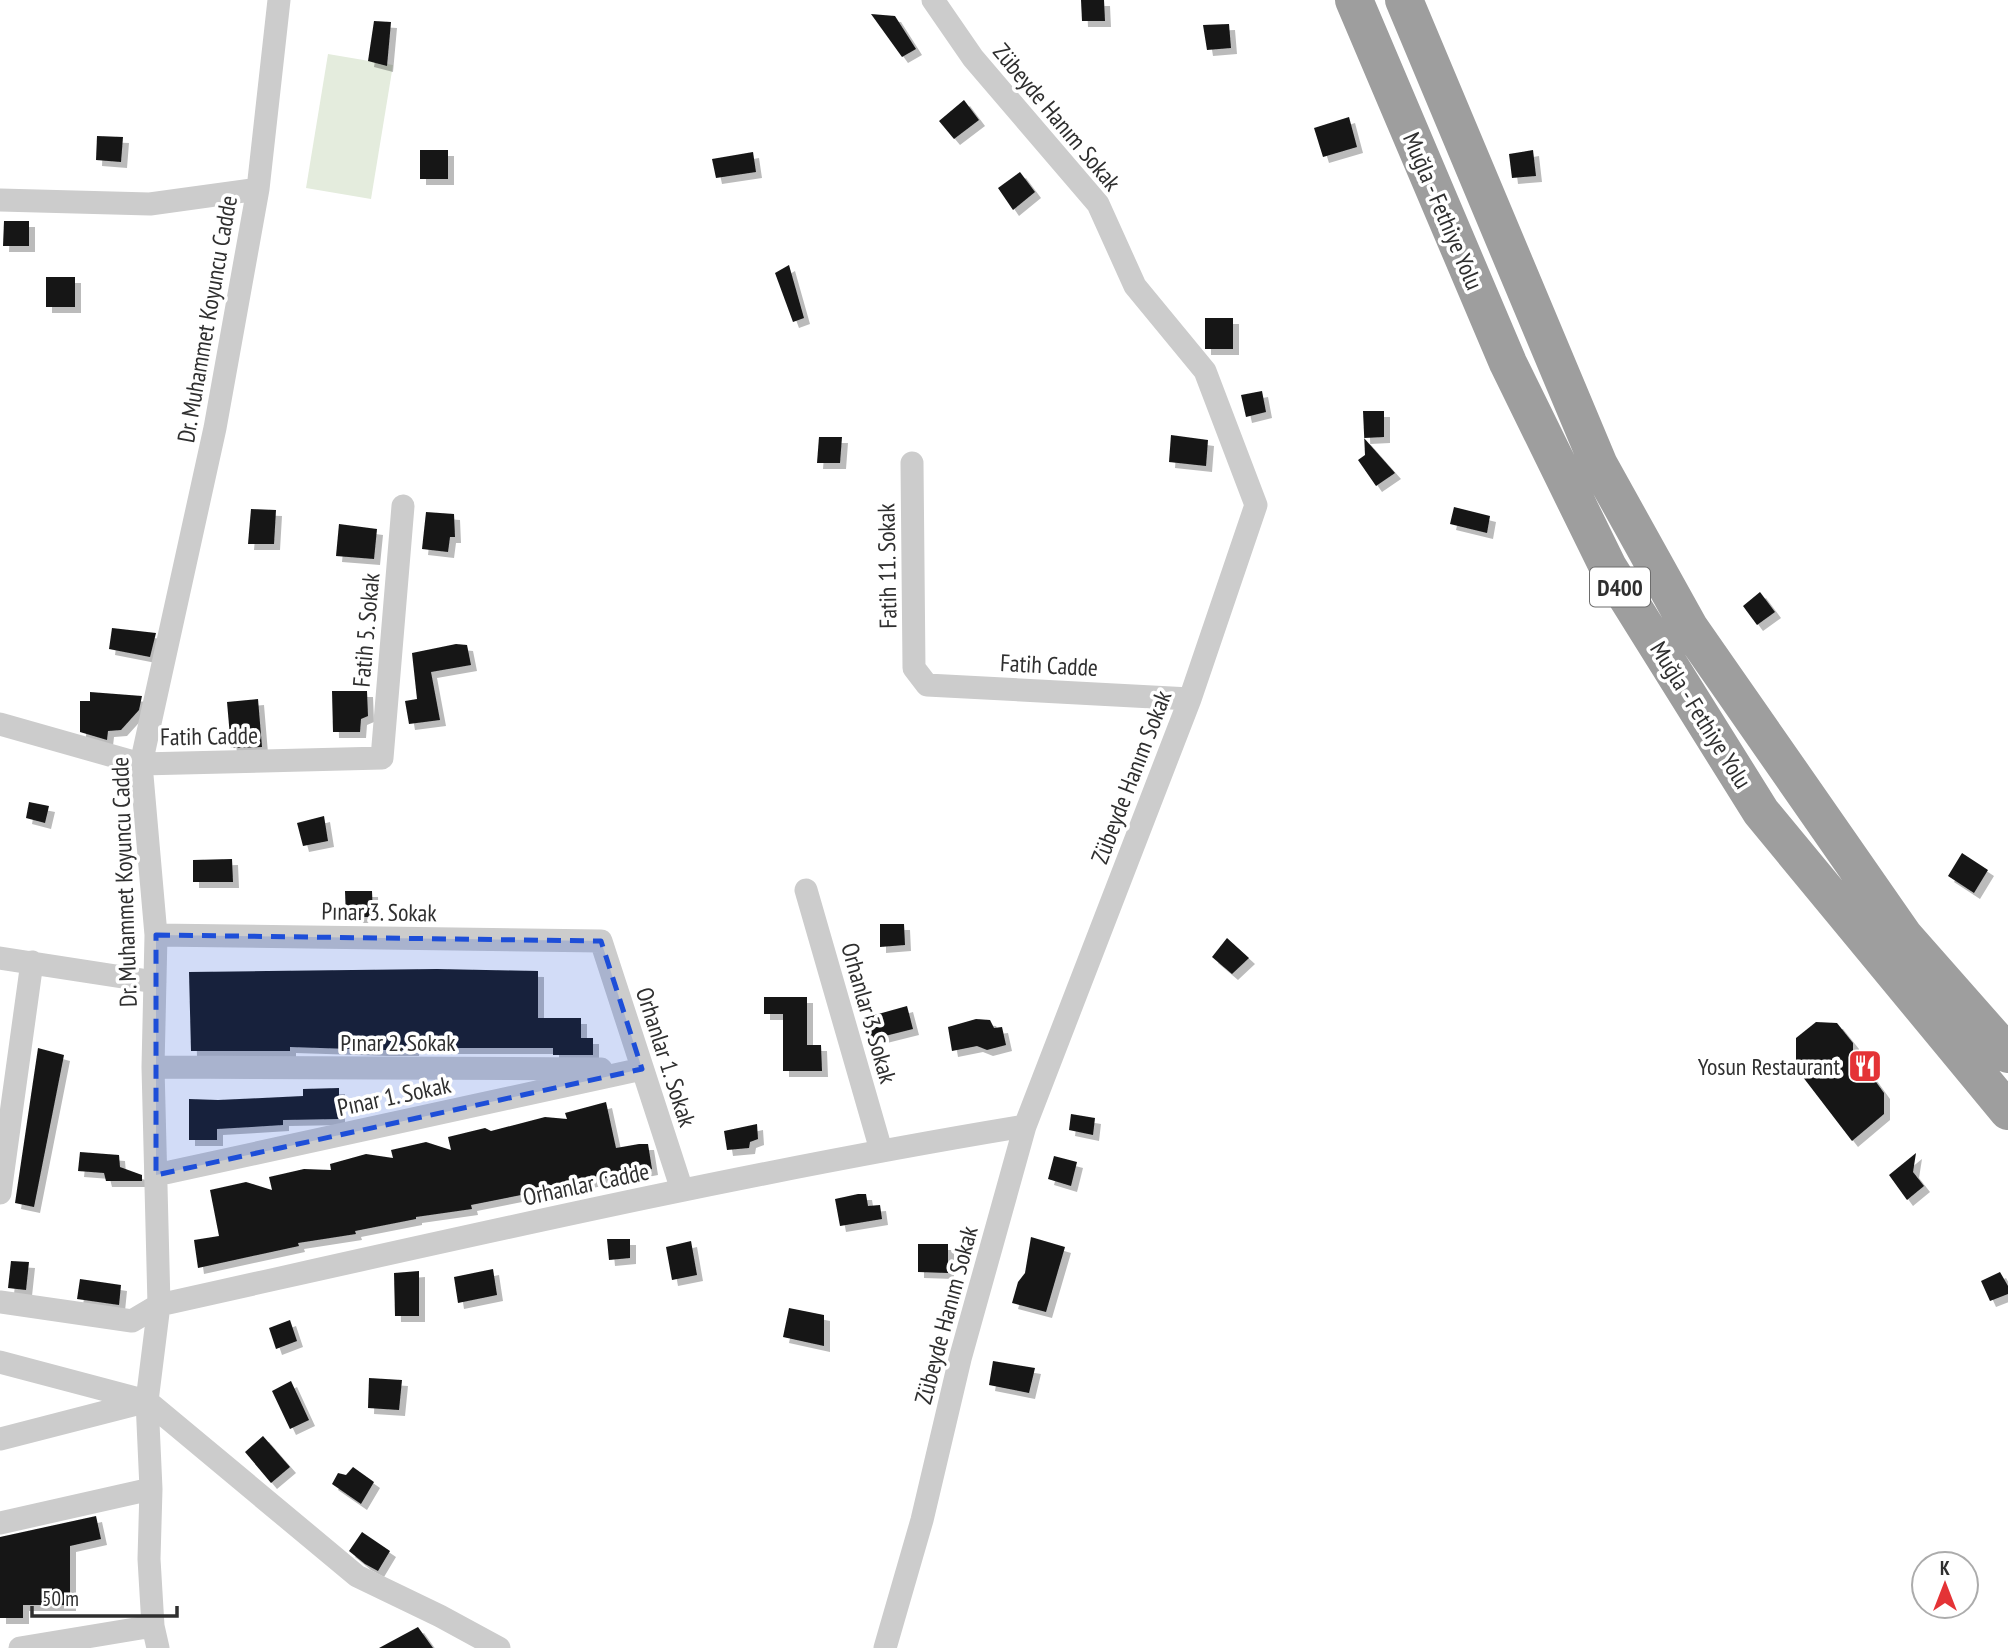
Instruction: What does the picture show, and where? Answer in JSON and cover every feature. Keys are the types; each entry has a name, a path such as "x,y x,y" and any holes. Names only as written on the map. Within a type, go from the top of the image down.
{"highway":[{"name":"Muğla - Fethiye Yolu","path":"1354,0 1508,363 1608,567 1762,811 2008,1111"},
{"name":"Muğla - Fethiye Yolu","path":"1404,0 1599,466 1689,627 1904,936 2008,1054"}],"street":[{"name":"Dr. Muhammet Koyuncu Cadde","path":"156,1637 149,1559 151,1489 147,1401 159,1305 153,1068 156,935 141,764 215,428 258,189 279,0"},
{"name":"Zübeyde Hanım Sokak","path":"885,1648 922,1520 960,1359 1026,1126 1190,699 1256,505 1205,371 1135,286 1098,204 973,58 933,0"},
{"path":"0,200 150,204 258,189"},
{"name":"Fatih 11. Sokak","path":"912,463 914,668"},
{"name":"Fatih 5. Sokak","path":"382,758 403,506"},
{"name":"Fatih Cadde","path":"914,668 927,685 1190,699"},
{"name":"Fatih Cadde","path":"0,724 141,764 382,758"},
{"name":"Orhanlar 3. Sokak","path":"806,890 881,1150"},
{"name":"Pınar 3. Sokak","path":"156,935 601,942"},
{"name":"Orhanlar 1. Sokak","path":"601,942 682,1190"},
{"path":"0,958 155,982"},
{"path":"0,1193 32,962"},
{"name":"Pınar 2. Sokak","path":"153,1068 642,1069"},
{"name":"Pınar 1. Sokak","path":"156,1175 642,1069"},
{"name":"Orhanlar Cadde","path":"0,1302 132,1321 159,1305 682,1190 881,1150 1026,1126"},
{"path":"0,1363 147,1401 357,1576 499,1648"},
{"path":"0,1440 147,1401"},
{"path":"0,1523 151,1489"},
{"path":"20,1648 156,1637"}],"highlighted area":[{"path":"156,935 601,941 642,1069 156,1175"}],"green space":[{"path":"328,54 393,65 371,199 306,188"}],"building":[{"path":"1081,0 1104,0 1105,21 1082,21"},
{"path":"871,14 895,16 916,49 902,57"},
{"path":"374,21 391,22 387,66 368,61"},
{"path":"1229,24 1231,48 1207,50 1203,25"},
{"path":"964,100 979,120 954,139 939,121"},
{"path":"1349,117 1357,147 1323,157 1314,128"},
{"path":"97,136 123,137 121,162 96,160"},
{"path":"420,150 448,150 448,179 420,179"},
{"path":"1533,150 1536,176 1512,178 1509,154"},
{"path":"753,152 756,172 716,178 712,159"},
{"path":"1020,172 1035,192 1013,210 998,188"},
{"path":"4,221 29,221 29,246 3,246"},
{"path":"789,265 804,318 793,322 775,273"},
{"path":"46,277 75,277 75,307 46,307"},
{"path":"1205,318 1233,318 1233,349 1205,349"},
{"path":"1262,391 1266,412 1246,417 1241,395"},
{"path":"1363,411 1384,411 1384,437 1364,438"},
{"path":"1171,435 1208,440 1206,466 1169,462"},
{"path":"819,437 842,437 840,463 817,463"},
{"path":"1364,438 1395,473 1376,486 1358,460 1365,455"},
{"path":"1454,507 1490,516 1487,533 1450,524"},
{"path":"251,509 276,510 274,544 248,544"},
{"path":"426,512 454,514 455,537 450,537 448,552 422,549"},
{"path":"339,524 377,529 374,559 336,556"},
{"path":"1760,592 1775,612 1757,625 1743,606"},
{"path":"112,628 156,633 150,657 109,649"},
{"path":"456,644 467,645 471,665 431,672 440,720 409,724 405,701 417,699 412,653"},
{"path":"332,691 367,691 368,716 361,719 360,732 333,732"},
{"path":"90,692 142,696 139,710 121,730 108,731 107,740 80,732 80,701 90,701"},
{"path":"258,699 262,747 231,748 227,702"},
{"path":"29,802 49,806 45,823 26,818"},
{"path":"324,816 328,841 303,846 297,823"},
{"path":"1962,853 1988,870 1974,893 1948,876"},
{"path":"232,859 233,882 193,882 193,860"},
{"path":"345,891 372,891 373,917 346,917"},
{"path":"880,924 904,924 905,945 880,947"},
{"path":"1227,938 1249,958 1232,974 1212,957"},
{"path":"437,969 538,971 538,1018 581,1018 581,1038 593,1038 593,1055 553,1055 553,1048 381,1050 290,1047 290,1051 191,1051 189,972"},
{"path":"764,997 807,997 807,1045 821,1045 822,1071 783,1071 783,1014 764,1014"},
{"path":"907,1006 913,1029 869,1040 864,1018"},
{"path":"976,1019 990,1020 994,1028 1002,1027 1006,1045 987,1050 977,1046 952,1051 948,1027"},
{"path":"1816,1022 1837,1023 1853,1043 1853,1072 1871,1075 1884,1093 1884,1114 1852,1141 1796,1068 1796,1038"},
{"path":"38,1048 64,1055 34,1207 15,1203"},
{"path":"339,1088 339,1119 283,1120 283,1125 217,1129 217,1140 189,1140 189,1099 303,1096 303,1089"},
{"path":"606,1102 616,1148 648,1144 652,1169 471,1205 472,1209 416,1217 355,1231 356,1234 298,1243 299,1246 198,1268 194,1240 219,1236 210,1190 246,1182 272,1190 269,1177 304,1169 331,1170 330,1164 366,1154 393,1158 391,1150 426,1142 451,1150 448,1137 485,1128 491,1131 545,1117 567,1119 565,1113"},
{"path":"1071,1114 1095,1118 1093,1135 1069,1130"},
{"path":"757,1124 758,1139 750,1142 749,1148 727,1150 724,1131"},
{"path":"80,1152 119,1155 120,1167 142,1175 142,1181 106,1181 104,1173 78,1171"},
{"path":"1916,1153 1913,1172 1924,1186 1907,1200 1889,1175"},
{"path":"1054,1156 1077,1162 1071,1186 1048,1179"},
{"path":"866,1194 868,1206 880,1205 882,1219 840,1226 835,1199"},
{"path":"1031,1237 1065,1247 1046,1312 1012,1303 1018,1282 1025,1273"},
{"path":"607,1239 630,1239 630,1258 609,1260"},
{"path":"691,1241 697,1275 672,1280 666,1247"},
{"path":"918,1244 948,1244 948,1273 918,1272"},
{"path":"11,1261 29,1262 26,1290 8,1288"},
{"path":"493,1269 497,1295 458,1303 454,1277"},
{"path":"419,1271 419,1316 395,1316 394,1273"},
{"path":"2000,1272 2008,1286 2008,1294 1990,1301 1981,1281"},
{"path":"80,1279 121,1285 119,1305 77,1299"},
{"path":"789,1308 824,1315 824,1346 783,1337"},
{"path":"290,1320 297,1341 276,1349 269,1328"},
{"path":"993,1361 1035,1368 1029,1393 989,1385"},
{"path":"369,1378 402,1380 399,1410 368,1408"},
{"path":"291,1381 309,1420 290,1429 272,1391"},
{"path":"263,1436 290,1467 271,1483 245,1452"},
{"path":"353,1467 374,1482 361,1504 332,1484 338,1473 346,1475"},
{"path":"96,1516 101,1539 70,1546 70,1605 23,1605 23,1618 0,1618 0,1537"},
{"path":"362,1532 390,1551 378,1571 349,1551"},
{"path":"418,1627 433,1648 379,1648"}],"place":[{"name":"Yosun Restaurant","path":"1865,1066"}]}
